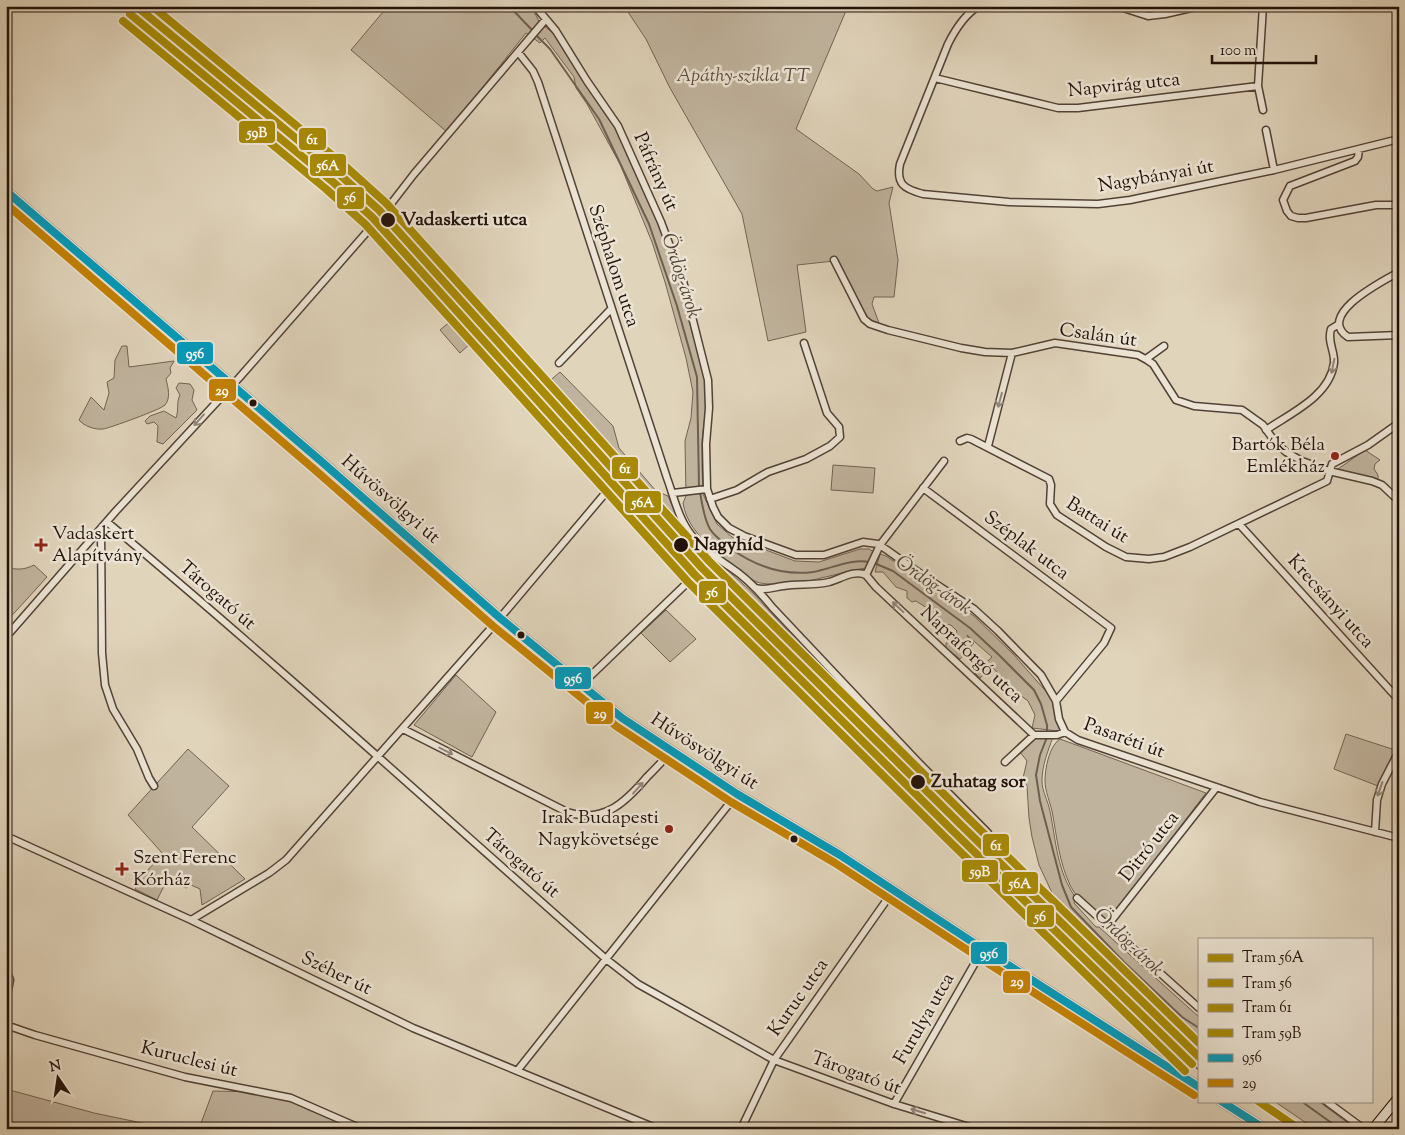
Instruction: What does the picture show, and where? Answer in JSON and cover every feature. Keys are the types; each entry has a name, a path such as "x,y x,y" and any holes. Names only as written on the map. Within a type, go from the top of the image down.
{"main road":[{"name":"Hűvösvölgyi út","path":"6,191 500,618 622,718 737,794 840,855 982,949 1198,1086"},
{"path":"1373,1129 1399,1096"},
{"path":"1223,1102 1265,1129"}],"street":[{"path":"141,6 332,165 381,215 695,577 908,781 1134,1004 1198,1064"},
{"name":"Páfrány út","path":"535,6 565,44 587,81 618,126 661,222 683,281 708,380 709,408 706,444 708,489"},
{"name":"Nagybányai út","path":"979,6 972,10 955,30 900,164 900,181 905,188 918,193 1009,202 1098,204 1130,200 1274,170 1399,139"},
{"path":"1116,6 1148,16 1200,6"},
{"path":"1263,6 1258,86 1263,110"},
{"path":"6,637 107,522 232,385 381,215 546,19"},
{"name":"Széphalom utca","path":"518,52 535,75 673,493"},
{"name":"Napvirág utca","path":"935,78 1058,108 1078,108 1258,86"},
{"path":"1266,130 1274,170"},
{"path":"1359,149 1358,157 1355,161 1290,186 1283,200 1287,211 1291,216 1306,218 1376,205 1399,205"},
{"name":"Csalán út","path":"834,260 864,319 870,324 961,348 985,352 1012,353 1055,343 1132,354 1146,359 1152,364 1176,400 1194,406 1242,410 1252,416 1286,452 1329,471 1382,485 1399,501"},
{"path":"1399,272 1372,288 1345,308 1339,319 1341,329 1348,337 1399,335"},
{"path":"559,363 611,309"},
{"path":"1266,430 1309,401 1328,382 1333,370 1335,356 1329,336 1331,329 1339,324"},
{"path":"710,499 736,490 768,472 806,460 830,446 840,437 839,427 826,413 804,342"},
{"path":"1146,359 1164,346"},
{"path":"960,441 967,438 988,446 1012,353"},
{"path":"1329,471 1332,464 1368,445 1399,423"},
{"name":"Battai út","path":"988,446 1049,479 1051,485 1050,504 1054,512 1106,547 1126,557 1149,559 1168,556 1327,481 1329,471"},
{"path":"756,588 762,590 785,585 816,584 856,573 868,572 880,545 944,462"},
{"path":"191,920 269,873 286,860 500,618 613,484"},
{"name":"Széplak utca","path":"923,488 1111,628 1104,643 1056,702"},
{"path":"880,545 869,542 860,543 824,555 796,555 744,536 729,528 718,517 708,489 673,493 687,529 693,538 714,557 756,588 920,764 988,833"},
{"name":"Tárogató út","path":"107,522 184,586 606,959 638,984 774,1060 894,1104 976,1129"},
{"name":"Krecsányi utca","path":"1239,524 1399,700"},
{"path":"101,530 103,675 113,709 137,749 154,786"},
{"name":"Pasaréti út","path":"880,545 924,577 974,609 998,631 1040,675 1056,702 1059,719 1065,732 1078,740 1260,802 1399,838"},
{"path":"581,686 714,557"},
{"name":"Napraforgó utca","path":"868,572 876,587 1035,735"},
{"path":"403,729 567,812 584,816 612,809 628,799 671,750"},
{"path":"1005,762 1035,735 1056,735 1065,732"},
{"path":"1375,832 1377,800 1382,784 1399,750"},
{"path":"908,781 920,764"},
{"name":"Ditró utca","path":"1108,925 1216,788"},
{"path":"517,1071 737,794"},
{"name":"Széher út","path":"6,836 191,920 413,1028 658,1129"},
{"name":"Kuruc utca","path":"741,1129 774,1060 893,891"},
{"path":"1077,898 1198,1007"},
{"name":"Furulya utca","path":"894,1104 982,949"},
{"path":"6,969 10,980 6,1000"},
{"name":"Kuruclesi út","path":"6,1025 35,1035 186,1077 291,1098 362,1129"},
{"path":"1327,1102 1364,1129"}],"green space":[{"path":"388,6 530,6 539,22 553,33 617,128 662,232 664,232 705,377 707,398 702,440 703,494 717,524 732,537 795,561 819,562 860,549 869,549 874,552 866,568 807,581 779,584 757,582 746,576 715,552 697,533 687,516 683,503 686,496 685,441 691,418 693,392 686,358 652,242 620,164 587,104 576,88 574,77 545,38 540,43 526,33 447,132 351,50"},
{"name":"Apáthy-szikla TT","path":"624,6 848,6 796,129 859,174 873,189 877,191 893,187 889,203 898,260 894,297 874,297 872,304 879,323 869,319 834,261 797,265 806,332 768,341 742,214 670,88 646,39"},
{"path":"452,320 472,342 460,353 440,330"},
{"path":"122,346 127,346 129,367 174,361 170,368 171,373 166,379 167,402 155,410 103,429 90,427 79,420 91,397 104,410 109,393 107,382 114,378 115,360"},
{"path":"560,372 613,426 619,448 656,491 668,496 683,530 676,530 546,384"},
{"path":"179,383 190,384 194,390 192,400 197,410 163,444 157,442 158,426 154,422 147,424 145,421 150,416 164,411 176,418 180,395 176,388"},
{"path":"1365,450 1380,460 1375,464 1374,469 1378,475 1378,482 1342,472 1338,469"},
{"path":"833,465 875,468 873,493 831,490"},
{"path":"880,554 886,556 974,616 1013,654 1051,697 1060,729 1058,731 1032,728 1035,715 1028,701 1016,692 992,667 980,678 975,673 992,657 967,635 974,643 960,659 946,651 946,643 952,640 957,631 951,625 941,624 927,608 916,601 912,602 907,598 907,591 896,587 883,572 875,572"},
{"path":"715,564 722,565 754,594 864,715 915,765 913,767 712,566"},
{"path":"34,565 47,577 6,622 6,567 20,569"},
{"path":"705,575 870,736 868,737 707,586 704,582"},
{"path":"666,610 696,639 670,662 641,633"},
{"path":"456,675 496,712 472,757 414,725"},
{"path":"1346,734 1395,750 1378,786 1334,769"},
{"path":"1035,736 1053,737 1044,764 1042,785 1050,811 1061,867 1076,898 1074,903 1096,927 1099,927 1198,1016 1198,1046 1158,1006 1161,1002 1054,897 1039,865 1032,837 1027,786 1023,778 1027,761 1020,752"},
{"path":"1060,739 1206,793 1107,922 1074,892 1061,859 1045,781 1050,752"},
{"path":"188,749 229,786 192,827 245,879 202,905 200,889 191,885 186,888 167,880 157,900 135,889 142,876 163,854 128,815"},
{"path":"944,810 1198,1056 1198,1059 943,812"},
{"path":"6,1089 94,1113 171,1129 6,1129"},
{"path":"213,1091 259,1092 282,1096 362,1129 178,1129 200,1126"},
{"path":"1275,1102 1319,1102 1356,1129 1315,1129"}],"waterway":[{"name":"Ördög-árok","path":"509,6 533,31"},
{"name":"Ördög-árok","path":"536,35 550,49 599,119 649,224 677,306 697,377 699,488"},
{"name":"Ördög-árok","path":"700,492 705,516 712,532 730,548 759,565 780,571 802,573 820,571 856,561 870,562"},
{"name":"Ördög-árok","path":"874,563 893,571 970,628 999,655 1034,690 1041,704 1047,725 1047,733"},
{"name":"Ördög-árok","path":"1047,737 1040,755 1036,775 1040,801 1062,885 1071,907 1124,962 1182,1017 1198,1027"},
{"name":"Ördög-árok","path":"1302,1102 1340,1129"}],"tram line":[{"name":"56A","path":"136,6 339,174 379,210 702,568 960,824 1198,1056"},
{"name":"61","path":"152,6 345,166 386,203 709,561 967,817 1198,1042"},
{"name":"56","path":"130,14 333,182 372,217 695,575 953,831 1192,1064"},
{"name":"59B","path":"123,21 326,189 365,224 688,582 946,838 1185,1071"},
{"name":"56A","path":"1259,1102 1299,1129"}],"transit line":[{"name":"956","path":"6,191 322,462 500,618 622,718 737,794 840,855 1198,1086"},
{"name":"29","path":"6,204 493,626 616,726 731,802 835,863 1194,1095"},
{"name":"956","path":"1223,1102 1265,1129"}],"place":[{"name":"Vadaskerti utca","path":"388,220"},
{"name":"Bartók Béla Emlékház","path":"1335,456"},
{"name":"Vadaskert Alapítvány","path":"41,545"},
{"name":"Nagyhíd","path":"681,545"},
{"name":"Zuhatag sor","path":"918,782"},
{"name":"Irak Budapesti Nagykövetsége","path":"669,829"},
{"name":"Szent Ferenc Kórház","path":"122,869"}]}
